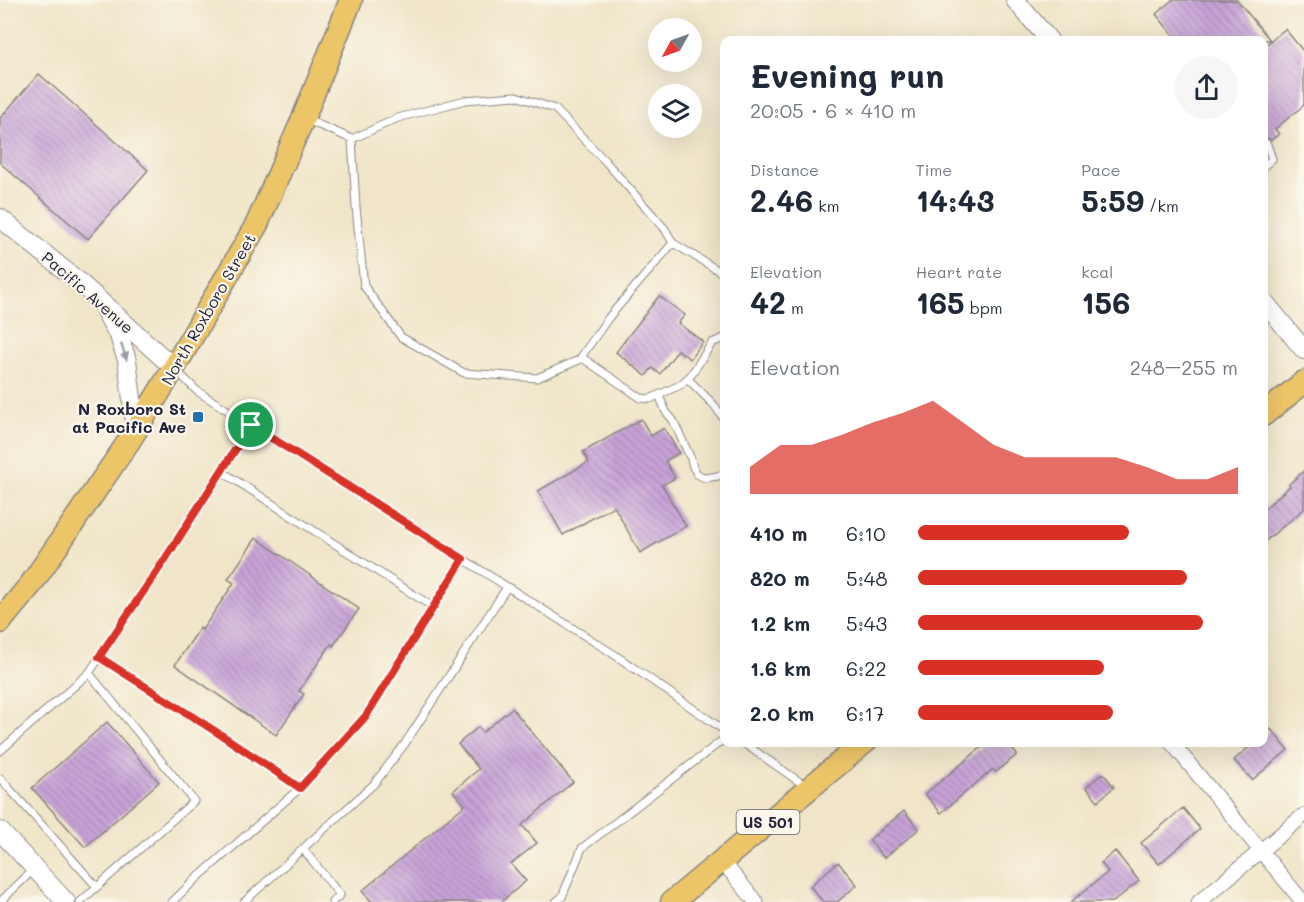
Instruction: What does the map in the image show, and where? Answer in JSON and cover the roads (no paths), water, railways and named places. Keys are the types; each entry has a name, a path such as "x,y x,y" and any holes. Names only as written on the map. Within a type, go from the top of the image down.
{"main road":[{"name":"North Roxboro Street","path":"0,622 32,583 136,431 257,224 351,0"},
{"path":"1268,412 1304,382"},
{"name":"US 501","path":"672,902 859,747"}],"street":[{"path":"1015,0 1046,36"},
{"name":"Pacific Avenue","path":"0,218 98,299 174,368"},
{"path":"98,299 118,336 127,360 136,431"},
{"path":"1268,306 1304,350"},
{"path":"1175,747 1303,902"},
{"path":"1199,902 1304,815"},
{"path":"0,831 66,902"},
{"path":"722,861 756,902"}],"lane":[{"path":"303,118 352,139 398,118 465,100 516,96 555,109 665,228 673,243 720,272"},
{"path":"352,139 364,286 401,337 464,373 537,378 579,360 609,318 673,243"},
{"path":"1268,147 1272,159 1268,163"},
{"path":"581,357 641,398 650,399 680,385 688,378 712,343 720,340"},
{"path":"174,368 197,391 612,653 720,727"},
{"path":"688,378 720,413"},
{"path":"659,395 666,412 674,420 697,474 705,478 720,476"},
{"path":"0,751 89,673 251,425"},
{"path":"221,471 434,607"},
{"path":"172,902 300,788 366,716 463,559"},
{"path":"244,902 374,784 404,745 507,587"},
{"path":"99,657 300,788"},
{"path":"80,902 194,801 89,673"},
{"path":"556,902 562,897 582,848 720,742"},
{"path":"749,747 809,789"},
{"path":"0,778 97,887"},
{"path":"303,849 346,902"},
{"path":"1,899 35,868"},
{"path":"332,902 340,895"}],"place":[{"name":"N Roxboro St at Pacific Ave","path":"198,417"}]}
